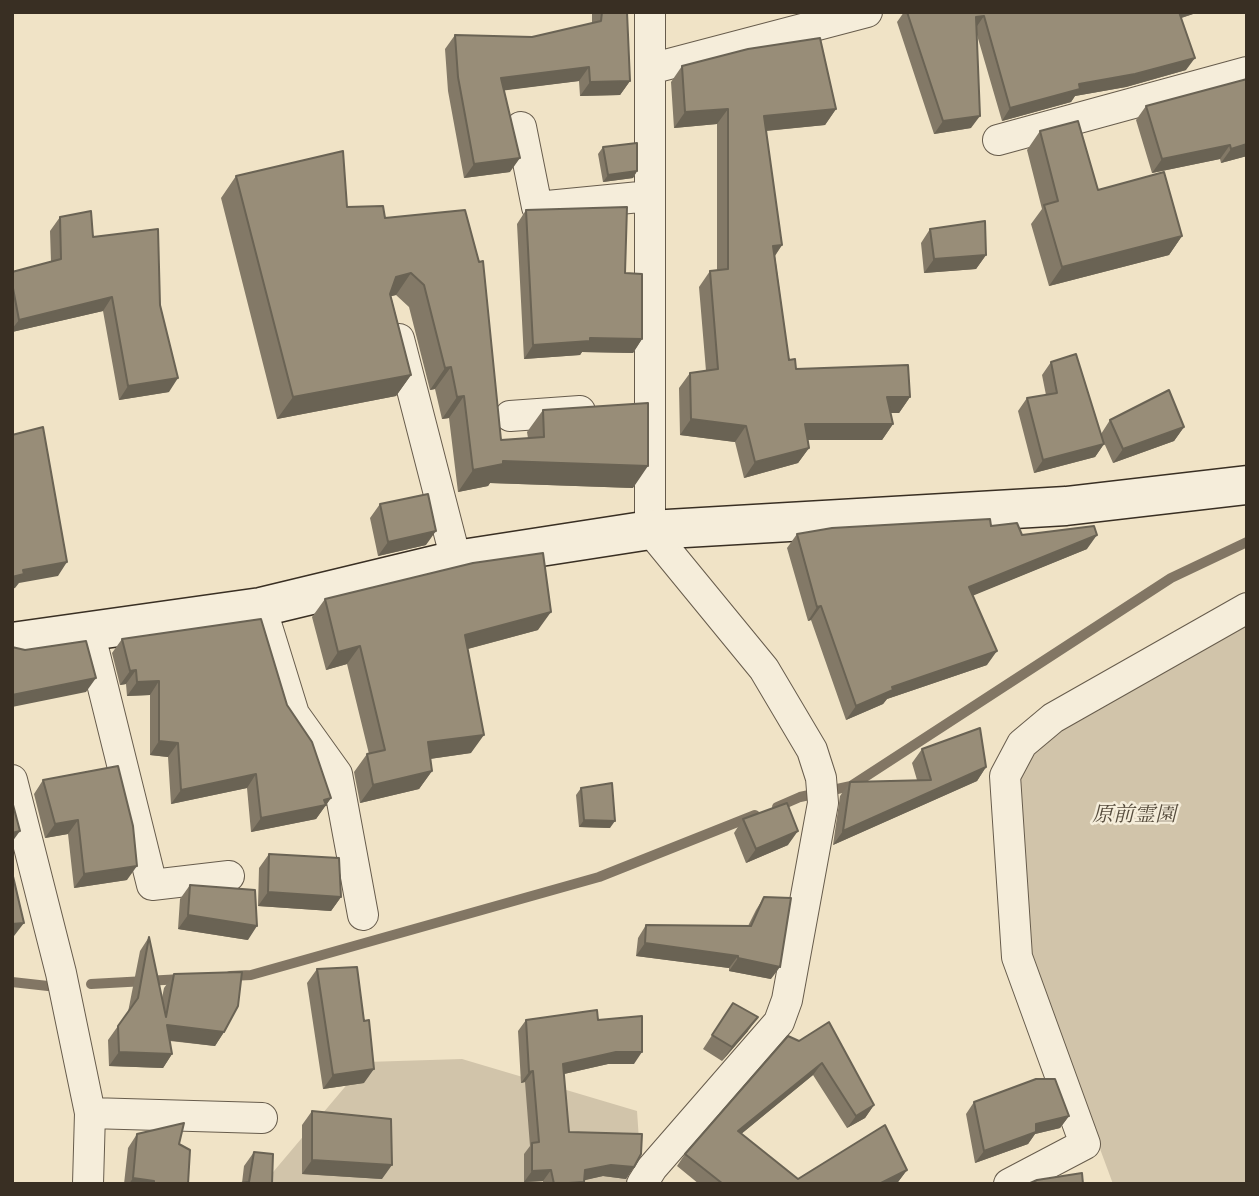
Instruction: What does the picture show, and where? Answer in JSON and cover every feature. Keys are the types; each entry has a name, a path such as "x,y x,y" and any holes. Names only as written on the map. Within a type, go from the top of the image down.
{"street":[{"path":"642,1184 652,1168 779,1022 787,1000 822,791 812,750 764,669 650,530 626,407 650,196 650,12"},
{"path":"650,69 867,12"},
{"path":"998,140 1247,72"},
{"path":"521,127 537,207 650,196"},
{"path":"392,312 456,560"},
{"path":"510,416 626,407"},
{"path":"12,642 261,607 456,560 650,530 1066,506 1247,485"},
{"path":"261,607 294,714 337,774 363,915"},
{"path":"1009,1184 1085,1144 1017,957 1005,776 1022,744 1053,718 1247,608"},
{"path":"89,631 152,885 229,876"},
{"path":"12,780 61,974 90,1113 88,1184"},
{"path":"90,1113 262,1118"}],"green space":[{"name":"原前霊園","path":"1247,616 1247,1184 1113,1184 1029,957 1019,781 1029,749"},
{"path":"462,1059 637,1111 642,1184 263,1184 366,1062"}],"building":[{"path":"602,12 627,12 630,81 590,82 589,67 501,78 520,158 474,164 458,77 455,35 532,37 601,21"},
{"path":"907,12 1179,12 1195,58 1135,74 1079,84 1080,89 1010,108 984,16 976,17 980,116 943,121"},
{"path":"820,38 836,109 764,116 782,245 773,246 789,360 795,359 796,369 908,365 910,397 887,397 893,424 805,424 809,448 755,462 746,426 691,419 690,373 718,369 710,271 728,269 728,109 685,112 682,66 748,49"},
{"path":"1247,79 1247,144 1231,149 1230,145 1162,159 1146,106"},
{"path":"1078,121 1098,190 1164,172 1182,236 1062,267 1044,205 1058,201 1040,131"},
{"path":"637,143 637,171 608,175 603,147"},
{"path":"343,151 347,207 383,206 385,218 465,210 479,262 483,261 501,440 544,437 543,410 648,403 648,466 503,461 503,464 473,470 464,396 457,397 451,367 445,368 424,285 411,273 396,277 390,294 411,375 293,397 236,176"},
{"path":"627,207 625,273 642,274 642,339 590,338 590,341 533,345 526,210"},
{"path":"91,211 93,237 158,229 160,305 178,378 128,386 112,297 19,320 12,272 61,259 60,217"},
{"path":"985,221 986,255 934,259 930,229"},
{"path":"1076,354 1104,444 1043,460 1027,398 1057,393 1051,362"},
{"path":"1169,390 1184,427 1123,449 1110,420"},
{"path":"43,427 67,562 23,570 24,574 12,577 12,435"},
{"path":"428,494 436,531 388,542 380,504"},
{"path":"990,519 991,526 1017,523 1022,535 1094,526 1097,535 969,587 997,651 892,687 893,690 856,706 821,606 817,607 797,534 832,528"},
{"path":"543,553 551,612 465,635 484,735 428,742 432,771 373,785 367,754 385,750 360,646 338,652 325,599 473,563"},
{"path":"261,619 287,705 312,742 331,798 324,800 326,805 261,818 256,774 181,790 178,743 159,741 159,681 137,682 136,670 130,671 122,639"},
{"path":"86,641 96,678 12,695 12,647 25,650"},
{"path":"980,728 986,767 843,831 850,782 931,780 922,749"},
{"path":"118,766 133,826 137,866 84,874 78,820 55,824 43,780"},
{"path":"612,783 615,821 584,820 581,788"},
{"path":"12,801 20,831 12,833"},
{"path":"787,803 798,831 756,849 743,819"},
{"path":"269,854 339,858 341,897 268,892"},
{"path":"12,872 24,923 12,924"},
{"path":"190,885 255,890 257,926 188,915"},
{"path":"764,897 791,898 780,967 738,956 645,943 646,925 751,926"},
{"path":"149,937 166,1017 174,974 242,972 238,1006 224,1032 167,1025 172,1054 119,1052 118,1026 138,998"},
{"path":"357,967 364,1021 369,1020 374,1069 333,1075 317,969"},
{"path":"733,1003 758,1017 732,1047 712,1035"},
{"path":"597,1010 598,1020 642,1016 642,1052 616,1052 563,1064 569,1132 642,1134 641,1154 634,1167 611,1165 585,1170 584,1182 554,1184 551,1170 532,1171 532,1143 539,1142 533,1071 529,1072 526,1020"},
{"path":"829,1022 874,1105 856,1116 822,1063 738,1131 798,1179 885,1125 907,1170 879,1184 723,1184 685,1154 788,1036 799,1041"},
{"path":"1036,1079 1055,1079 1069,1116 1036,1124 1036,1132 984,1151 974,1102"},
{"path":"312,1111 391,1119 392,1165 312,1160"},
{"path":"184,1123 179,1144 190,1150 188,1184 154,1184 154,1181 133,1178 137,1134"},
{"path":"254,1152 273,1154 272,1184 233,1184 249,1182"},
{"path":"1082,1173 1083,1184 1028,1184 1037,1180"}],"waterway":[{"path":"777,807 800,797 851,786 1171,578 1247,542"},
{"path":"230,976 251,975 599,877 755,815"},
{"path":"91,984 182,979"},
{"path":"12,982 48,986"}]}
